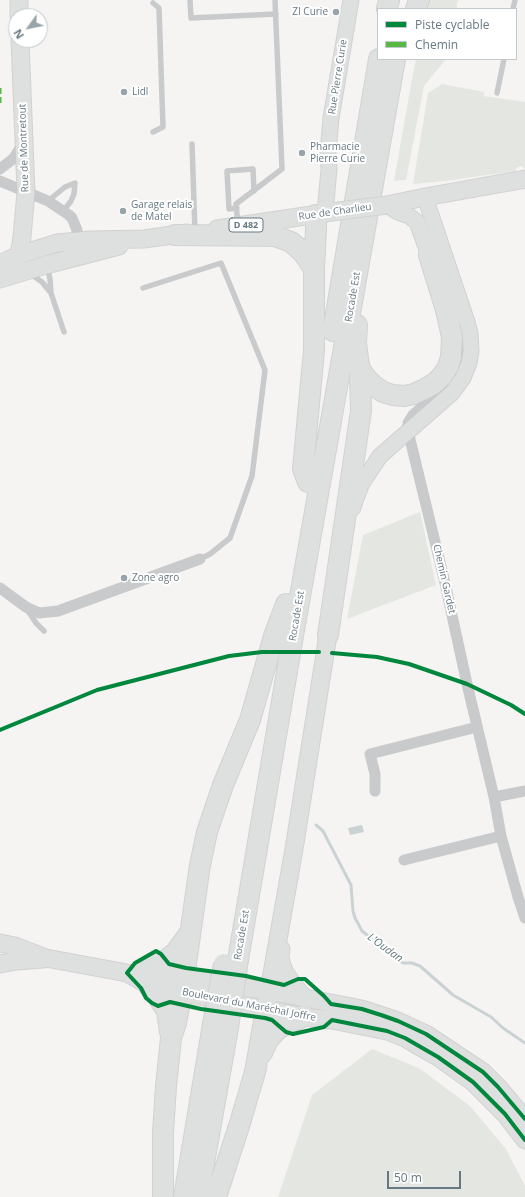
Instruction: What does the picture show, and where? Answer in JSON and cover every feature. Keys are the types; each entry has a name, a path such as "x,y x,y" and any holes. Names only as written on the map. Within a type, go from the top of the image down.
{"highway":[{"name":"Rocade Est","path":"282,636 286,604 379,60"},
{"name":"Rocade Est","path":"198,1197 221,1026 275,672 359,263 394,60"},
{"path":"389,91 401,70 404,60"},
{"path":"308,482 303,469 314,350 314,269 316,230 327,213"},
{"path":"175,235 275,236 291,242 297,247 304,254 314,269"},
{"path":"360,368 373,386 383,392 404,396 425,390 435,383 448,367 451,357 452,337 446,310 429,254"},
{"path":"328,635 361,411 360,368 356,343 356,330 363,280 359,263"},
{"path":"163,1197 163,1133 171,1038 176,1023 183,985 200,865 207,832 250,720 275,672"},
{"path":"171,1038 167,1011 158,997 139,975 166,960 176,952 190,932"},
{"path":"255,1072 267,1001"},
{"path":"216,1197 255,1072 265,1046 281,1026 305,1008"},
{"name":"Rocade Est","path":"184,1197 221,1026"}],"main road":[{"name":"Rue de Montretout","path":"19,255 26,192 20,48"},
{"name":"Rue de Charlieu","path":"0,264 19,255 57,243 144,239 175,235 387,205 525,179"},
{"name":"Rue de Charlieu","path":"0,279 144,239"},
{"path":"267,1001 304,792 328,635"},
{"path":"288,883 280,956 285,973 296,988 305,1008"},
{"name":"Boulevard du Maréchal Joffre","path":"0,942 46,958 305,1008 362,1009 398,1021 426,1034 483,1072 525,1119"},
{"name":"Boulevard du Maréchal Joffre","path":"0,964 46,958"},
{"name":"Boulevard du Maréchal Joffre","path":"305,1008 332,1020 387,1031 405,1038 422,1048 473,1082 505,1114 525,1140"}],"street":[{"name":"Rue Pierre Curie","path":"327,213 317,191 321,166 328,153 331,118 351,0"},
{"path":"0,169 14,158 24,142"},
{"path":"0,181 48,201 64,210 72,218 77,230 77,241 73,249 70,253 46,265"},
{"path":"408,431 408,423 412,415 451,382 459,367 463,353 461,324 446,282 441,271 429,254 417,222 415,209 423,197"},
{"path":"328,635 355,501 358,493 370,470 380,456 452,392 462,378 471,351 468,322 423,197"},
{"path":"387,205 398,212 409,216 417,222"},
{"path":"19,255 26,271"},
{"name":"Chemin Gardet","path":"408,431 445,583 494,797 501,836 525,918"},
{"path":"0,588 26,607 39,613 58,611 200,559"},
{"path":"375,791 375,774 370,754 477,727"},
{"path":"494,797 525,791"},
{"path":"404,860 501,836"}],"lane":[{"path":"190,0 191,18 276,14"},
{"path":"238,226 236,204 282,169 275,0"},
{"path":"153,3 159,8 163,127 154,132"},
{"path":"497,93 504,60"},
{"path":"192,144 195,232"},
{"path":"237,208 229,209 227,171 253,169 254,191"},
{"path":"48,201 65,187 75,183 74,194 64,210"},
{"path":"143,288 221,263 265,370 252,476 230,538 210,554 200,559"},
{"path":"46,265 50,279 51,293 64,332"},
{"path":"26,271 42,282 51,293"},
{"path":"26,607 36,623 44,631"}],"shaded area":[{"path":"430,0 459,0 457,3 457,8 428,8"},
{"path":"416,60 445,60 424,86 406,180 394,181"},
{"path":"442,84 484,92 484,96 525,102 525,169 521,166 516,168 516,171 413,184 428,93"},
{"path":"420,512 436,585 347,619 363,535"},
{"path":"362,825 364,832 350,835 348,828"},
{"path":"372,1049 419,1068 470,1106 506,1149 525,1186 525,1197 278,1197 312,1095"}],"waterway":[{"name":"L'Oudan","path":"316,825 323,831 351,885 353,911 362,931 403,963 412,963 420,966 453,995 491,1017 503,1028 525,1043"}],"marked path":[{"path":"0,88 0,103"}],"cycle path":[{"path":"0,730 97,690 229,656 262,652 319,652"},
{"path":"332,653 377,657 409,664 467,684 511,705 525,714"},
{"path":"525,1119 483,1072 426,1034 381,1015 362,1009 331,1004 305,979 298,979 284,985 246,976 186,968 169,964 161,954 156,951 135,963 127,973 141,988 146,998 158,1006 170,1002 201,1009 265,1018 272,1020 286,1032 293,1034 324,1027 332,1020 387,1031 405,1038 438,1057 473,1082 505,1114 525,1140"}],"place":[{"name":"ZI Curie","path":"336,12"},
{"name":"Lidl","path":"124,92"},
{"name":"Pharmacie Pierre Curie","path":"302,153"},
{"name":"Garage relais de Matel","path":"123,211"},
{"name":"Zone agro","path":"124,578"}]}
